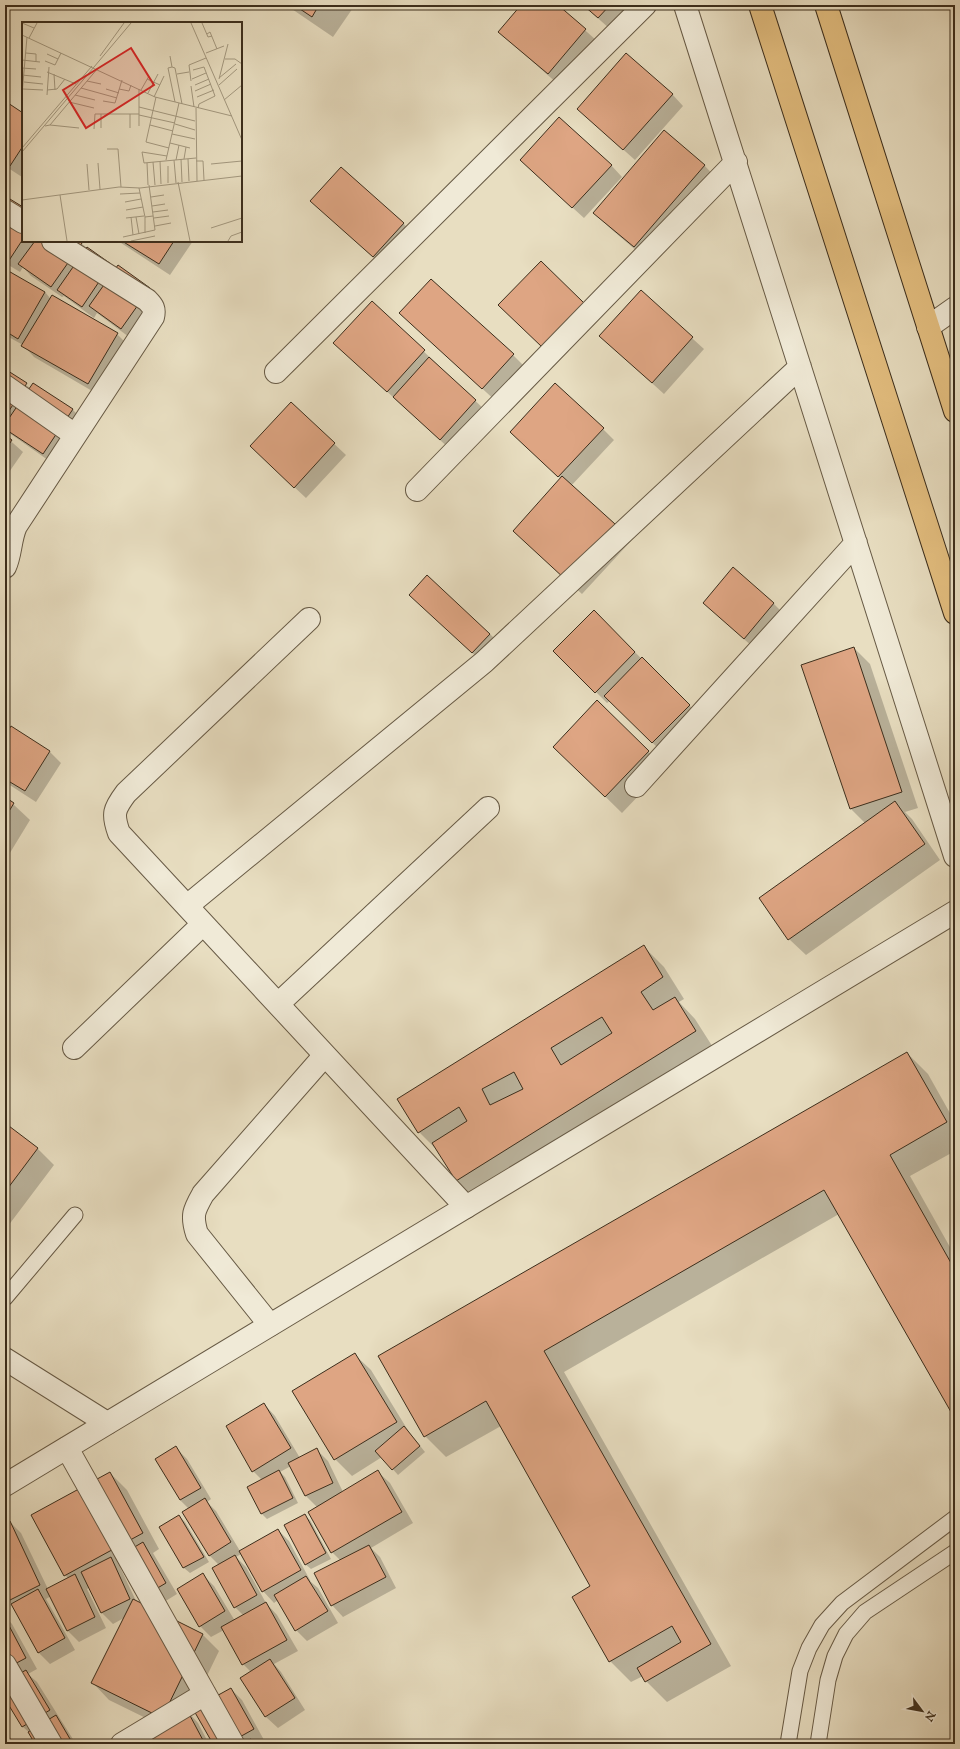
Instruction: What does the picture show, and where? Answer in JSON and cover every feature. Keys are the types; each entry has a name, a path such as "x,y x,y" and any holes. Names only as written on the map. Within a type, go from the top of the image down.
{"main road":[{"path":"760,5 955,613"},
{"path":"826,5 955,411"}],"street":[{"path":"276,372 645,5"},
{"path":"686,5 955,856"},
{"path":"416,490 736,162"},
{"path":"5,211 22,221"},
{"path":"5,567 10,553 8,541 16,526 152,317 154,311 153,305 147,300 55,242"},
{"path":"928,326 955,308"},
{"path":"187,906 484,662 800,367"},
{"path":"5,386 76,434"},
{"path":"636,786 856,543"},
{"path":"309,619 126,793 116,806 113,818 119,833 466,1207"},
{"path":"278,1004 488,808"},
{"path":"5,1485 955,912"},
{"path":"74,1048 203,924"},
{"path":"270,1325 197,1234 193,1221 194,1214 203,1194 325,1055"},
{"path":"5,1359 107,1423"},
{"path":"66,1448 233,1744"},
{"path":"5,1665 51,1744"},
{"path":"122,1744 205,1694"}],"lane":[{"path":"5,1298 75,1215"},
{"path":"788,1744 800,1672 809,1648 822,1625 842,1603 955,1518"},
{"path":"818,1744 828,1680 835,1656 846,1634 864,1612 955,1552"},
{"path":"842,1603 860,1617"}],"building":[{"path":"294,5 319,5 312,17"},
{"path":"521,5 558,5 586,29 548,74 498,32"},
{"path":"583,5 610,5 598,18"},
{"path":"626,53 673,94 623,150 577,109"},
{"path":"5,101 22,112 22,148 10,166 5,163"},
{"path":"559,117 612,165 572,208 520,160"},
{"path":"664,130 705,165 634,247 593,213"},
{"path":"341,167 404,223 373,257 310,201"},
{"path":"5,196 22,206 22,241 8,262 5,260"},
{"path":"34,242 82,243 51,287 18,264"},
{"path":"124,242 173,242 159,264"},
{"path":"87,247 111,264 82,307 57,290"},
{"path":"541,261 584,303 542,347 498,305"},
{"path":"118,265 150,288 121,329 89,306"},
{"path":"5,269 45,292 18,339 5,331"},
{"path":"431,279 514,354 482,389 399,313"},
{"path":"641,290 693,337 652,383 599,336"},
{"path":"52,295 118,333 88,384 21,346"},
{"path":"372,301 425,350 387,392 333,343"},
{"path":"429,357 476,400 440,440 393,397"},
{"path":"5,369 27,383 5,417"},
{"path":"33,383 73,409 43,454 5,429 5,424"},
{"path":"555,383 604,428 558,477 510,432"},
{"path":"291,402 335,443 294,488 250,446"},
{"path":"5,435 12,440 5,450"},
{"path":"562,476 615,524 565,579 513,531"},
{"path":"733,567 774,603 744,639 703,603"},
{"path":"427,575 490,634 472,653 409,595"},
{"path":"594,610 635,652 595,693 553,651"},
{"path":"854,647 902,792 850,809 801,665"},
{"path":"642,657 690,705 652,743 604,696"},
{"path":"597,700 649,751 605,797 553,747"},
{"path":"11,726 50,751 25,791 5,779 5,736"},
{"path":"5,797 14,803 5,818"},
{"path":"895,801 925,844 788,940 759,898"},
{"path":"644,945 663,977 641,992 653,1010 675,997 696,1031 456,1181 432,1143 467,1121 459,1107 418,1133 397,1099","holes":["602,1017 612,1033 561,1065 551,1048","514,1072 523,1089 490,1105 482,1089"]},
{"path":"907,1052 947,1122 890,1155 955,1270 955,1419 824,1190 544,1351 711,1644 645,1682 637,1668 681,1642 672,1626 609,1662 572,1597 590,1586 486,1401 424,1437 378,1356"},
{"path":"5,1123 38,1148 5,1192"},
{"path":"355,1353 397,1422 334,1460 292,1391"},
{"path":"264,1403 291,1448 252,1472 226,1426"},
{"path":"404,1426 420,1446 392,1470 375,1451"},
{"path":"176,1446 201,1488 180,1500 155,1459"},
{"path":"317,1448 333,1483 305,1496 288,1463"},
{"path":"279,1470 293,1498 261,1514 247,1487"},
{"path":"378,1470 402,1512 331,1553 308,1512"},
{"path":"110,1472 143,1533 64,1576 31,1515"},
{"path":"205,1498 231,1542 209,1556 182,1512"},
{"path":"305,1514 326,1553 305,1565 284,1525"},
{"path":"179,1515 204,1557 183,1568 159,1527"},
{"path":"10,1521 40,1585 6,1602 5,1523"},
{"path":"278,1529 301,1570 262,1592 239,1551"},
{"path":"143,1542 166,1583 139,1599 116,1558"},
{"path":"369,1545 386,1577 331,1606 314,1573"},
{"path":"235,1555 257,1595 234,1608 212,1568"},
{"path":"111,1557 130,1599 101,1613 81,1572"},
{"path":"203,1573 225,1611 199,1627 177,1589"},
{"path":"75,1574 95,1617 67,1631 46,1589"},
{"path":"306,1576 328,1611 295,1631 274,1595"},
{"path":"38,1589 65,1638 38,1653 11,1604"},
{"path":"133,1599 203,1634 162,1718 91,1683"},
{"path":"266,1602 287,1640 242,1665 221,1627"},
{"path":"5,1618 26,1658 5,1669"},
{"path":"270,1659 295,1698 265,1717 240,1678"},
{"path":"26,1670 50,1710 22,1727 5,1699 5,1682"},
{"path":"231,1688 254,1729 227,1744 213,1744 193,1709"},
{"path":"187,1710 205,1744 143,1744 139,1737"},
{"path":"56,1715 73,1744 35,1744 28,1732"},
{"path":"251,1739 254,1744 241,1744"}]}
